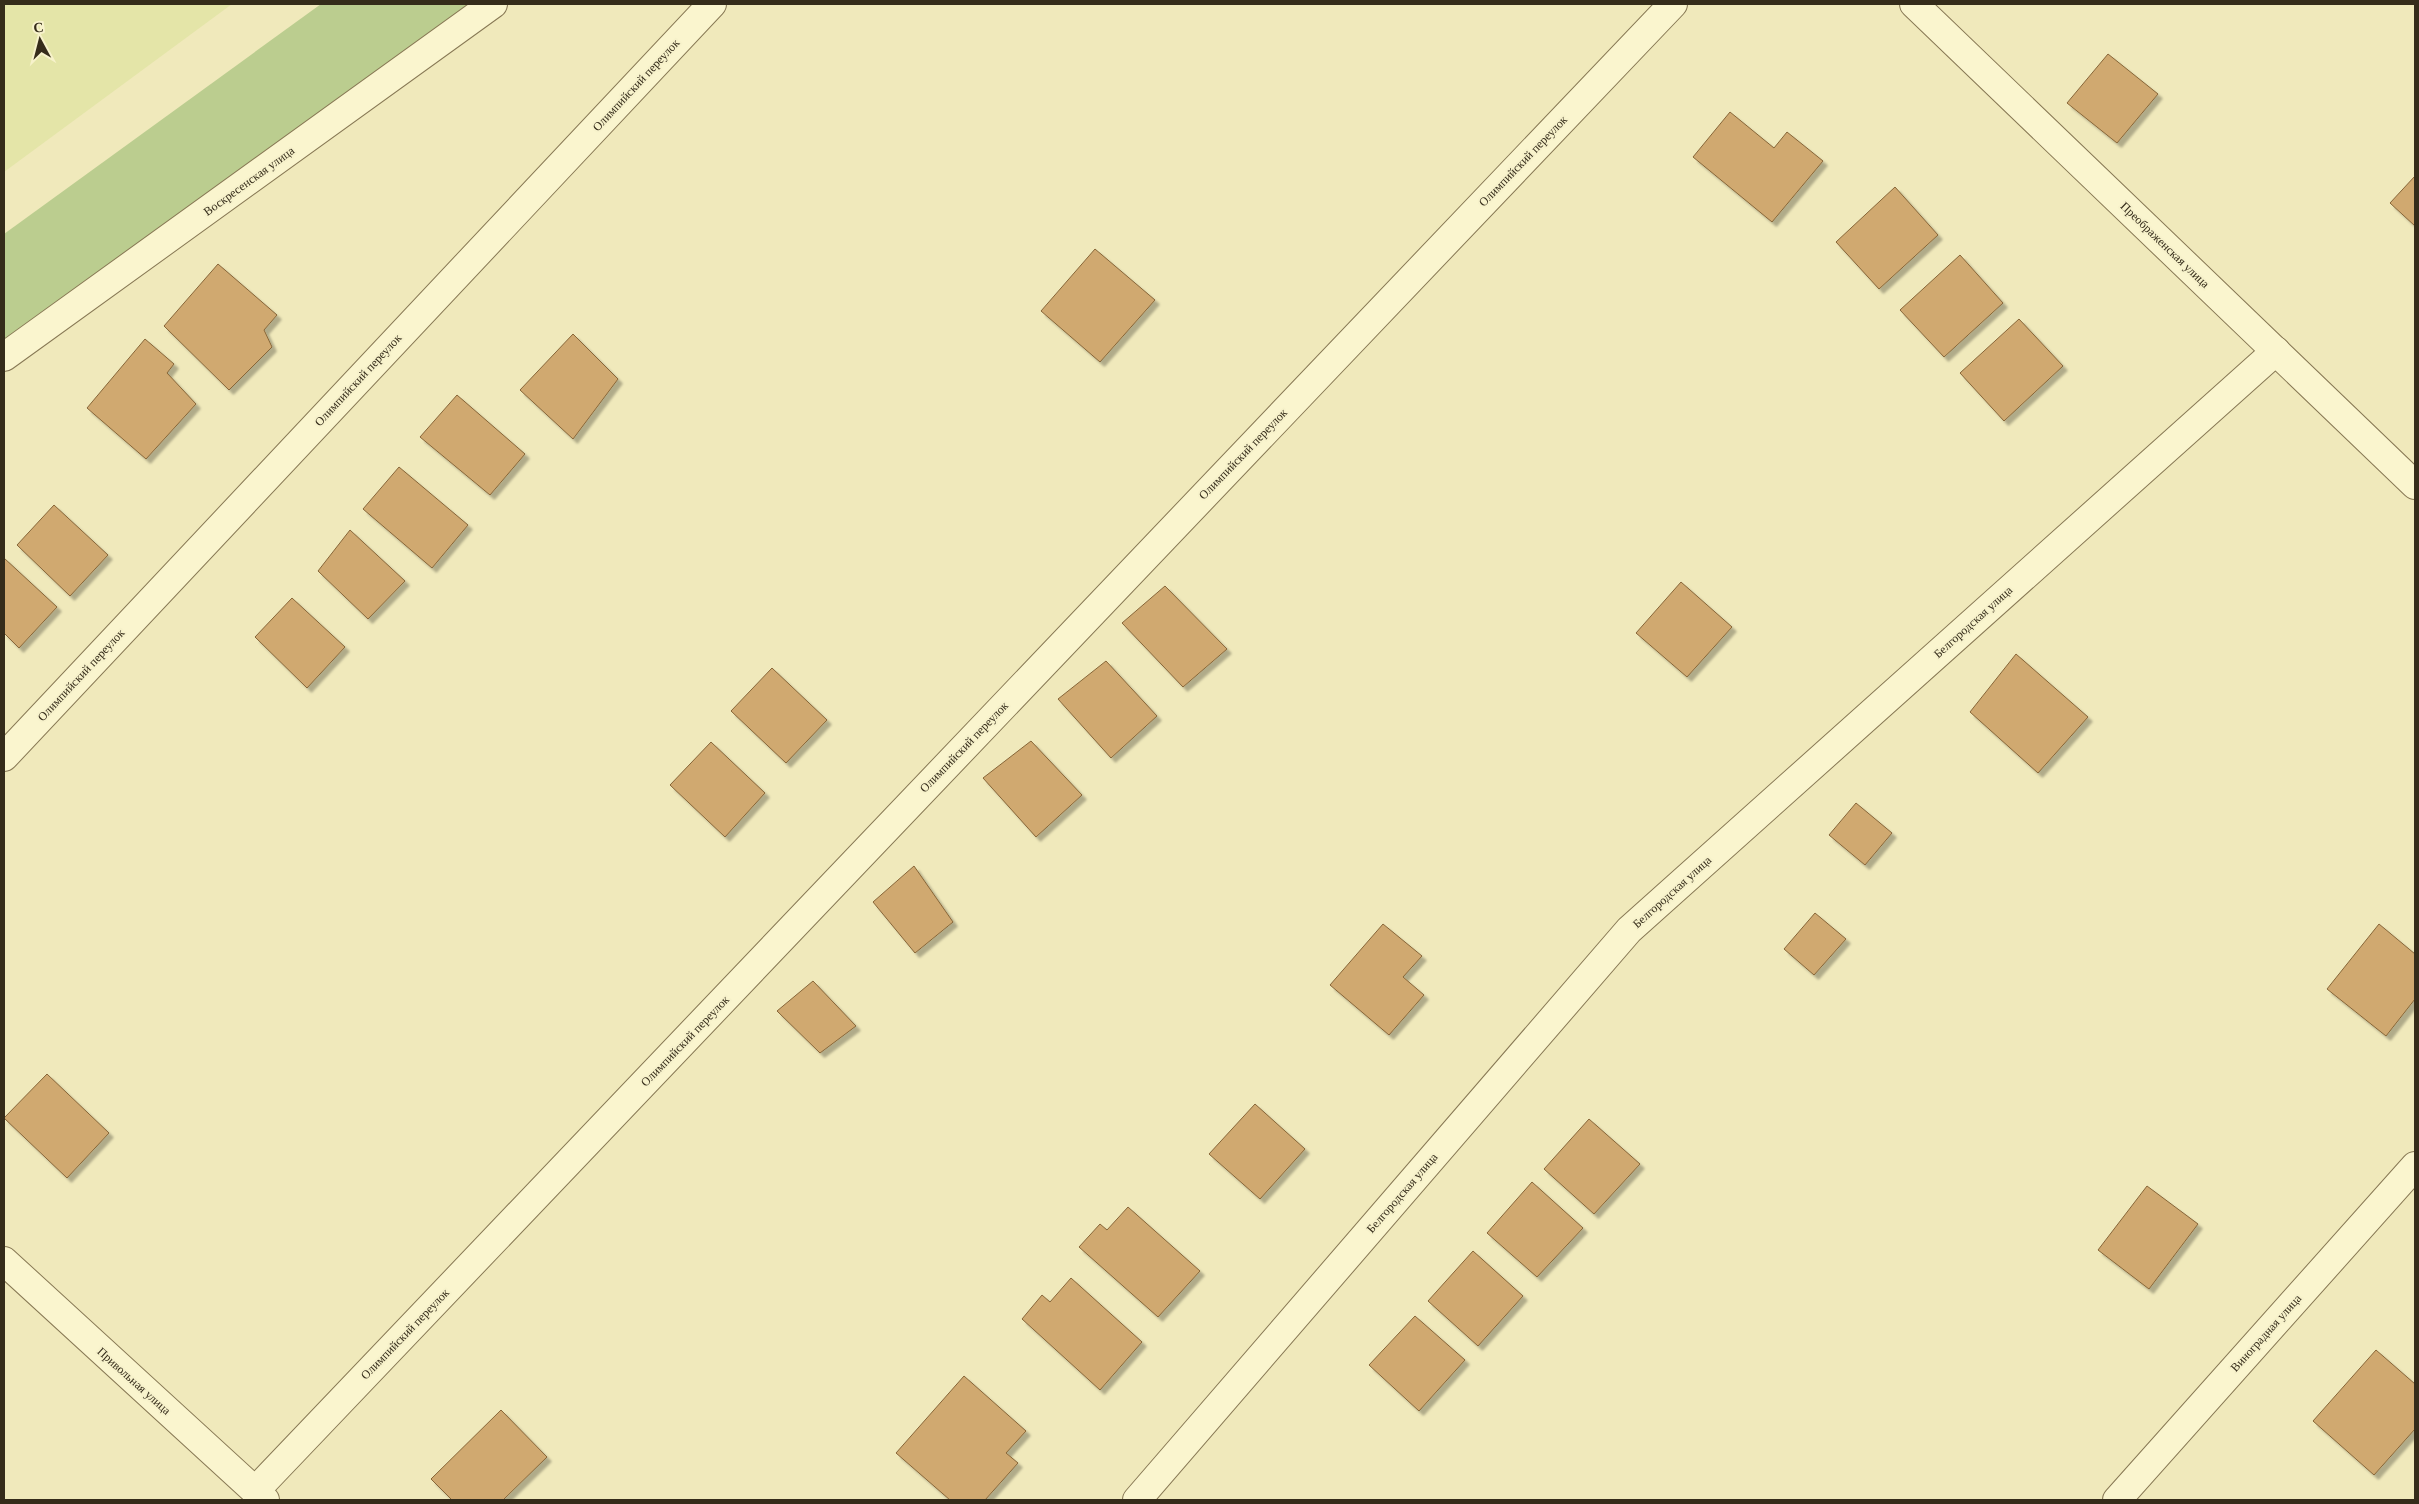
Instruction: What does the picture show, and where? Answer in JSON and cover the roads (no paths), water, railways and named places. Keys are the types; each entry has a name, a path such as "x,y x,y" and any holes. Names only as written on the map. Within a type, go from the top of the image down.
{"street":[{"name":"Воскресенская улица","path":"4,357 493,4"},
{"name":"Олимпийский переулок","path":"4,757 712,4"},
{"name":"Олимпийский переулок","path":"260,1496 1672,4"},
{"name":"Преображенская улица","path":"1914,4 2415,486"},
{"name":"Белгородская улица","path":"1137,1500 1629,930 2276,351"},
{"name":"Виноградная улица","path":"2117,1500 2415,1166"},
{"name":"Привольная улица","path":"4,1261 260,1496"}]}
